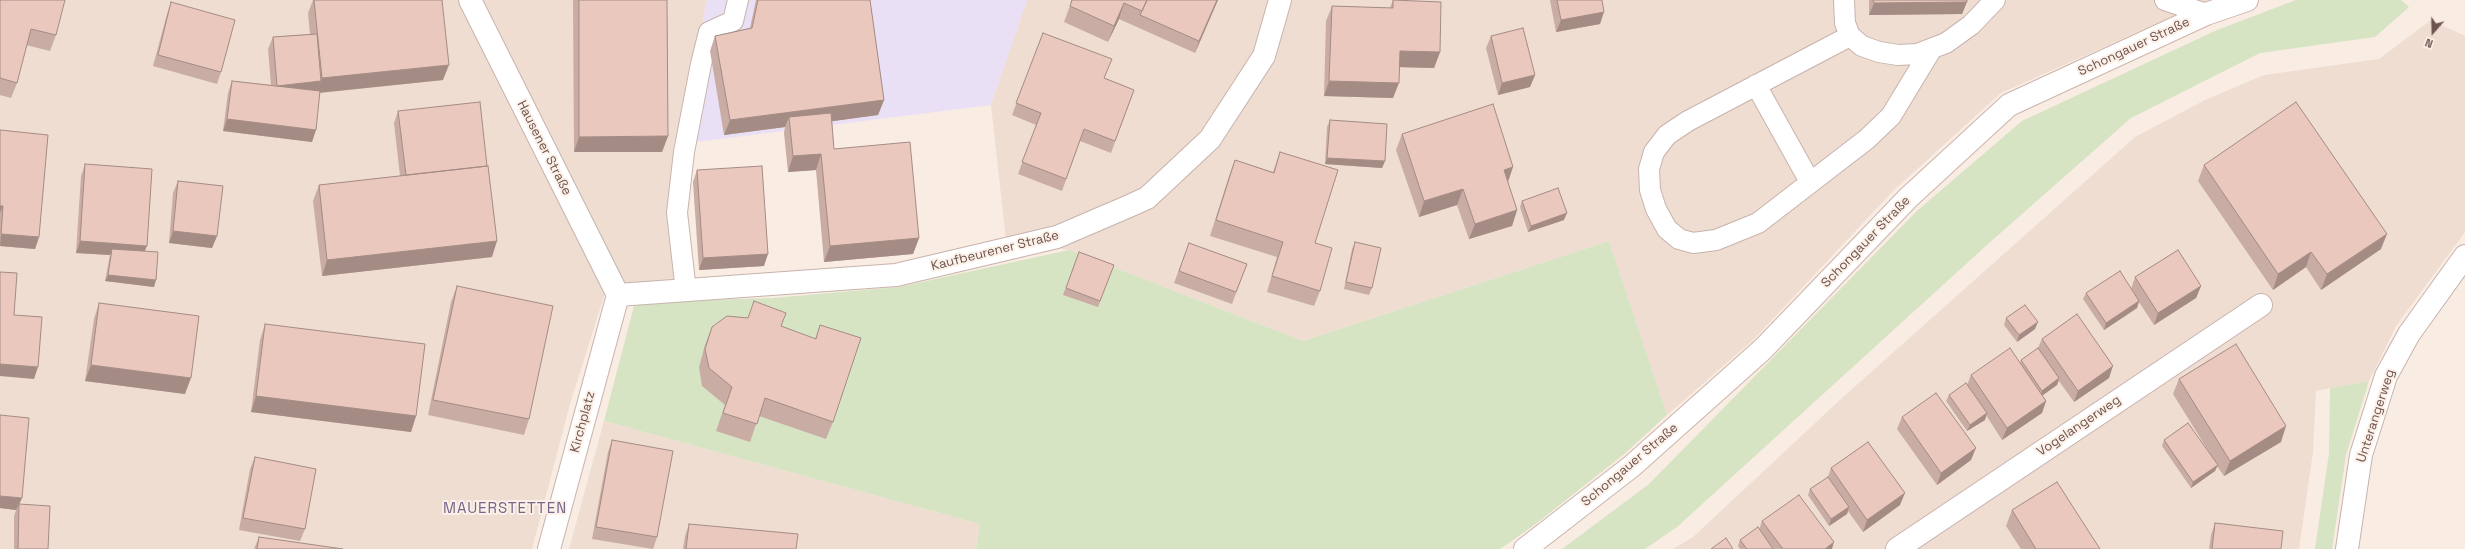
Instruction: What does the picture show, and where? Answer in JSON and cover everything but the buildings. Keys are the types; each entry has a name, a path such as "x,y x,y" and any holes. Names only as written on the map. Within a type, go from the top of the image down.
{"street":[{"name":"Hausener Straße","path":"470,0 618,295"},
{"name":"Kaufbeurener Straße","path":"618,295 896,275 1057,237 1147,198 1210,139 1264,56 1280,0"},
{"name":"Schongauer Straße","path":"1525,549 1632,466 1763,349 1908,198 2009,105 2206,14 2247,0"},
{"name":"Unterangerweg","path":"2347,549 2361,455 2386,376 2409,334 2465,256"},
{"name":"Kirchplatz","path":"549,549 618,295"},
{"name":"Vogelangerweg","path":"1897,549 2261,305"}],"lane":[{"path":"686,291 677,212 686,145 701,64 709,32 733,21 738,0"},
{"path":"1844,0 1846,23 1850,36 1862,46 1879,52 1898,55 1917,54 1931,50 1958,36 1996,0"},
{"path":"2166,0 2206,14"},
{"path":"1850,36 1688,121 1667,135 1654,152 1649,169 1650,190 1656,209 1667,229 1679,239 1693,243 1716,240 1758,223 1867,139 1891,116 1931,50"},
{"path":"1756,85 1810,182"}],"shaded area":[{"path":"0,0 707,0 680,144 678,285 605,293 570,404 532,549 0,549"},
{"path":"707,0 1027,0 991,105 680,144"},
{"path":"1027,0 2210,0 2001,93 1894,190 1753,340 1667,415 1609,241 1303,341 1069,250 1006,240 991,105"},
{"path":"2431,20 2465,36 2465,232 2396,326 2369,381 2316,391 2313,452 2299,549 1673,549 1693,537 1841,399 2135,137 2205,100 2264,75 2379,59"},
{"path":"604,421 980,524 976,549 569,549"}],"green space":[{"path":"2296,0 2401,0 2409,7 2375,37 2260,53 2131,118 1988,244 1677,527 1645,549 1562,549 1649,484 1918,210 2022,121 2217,30"},
{"path":"1609,241 1667,415 1623,455 1533,526 1500,549 976,549 980,524 604,421 635,302 773,298 899,287 1069,250 1303,341"},
{"path":"2369,381 2346,455 2332,549 2315,549 2329,453 2330,388"}],"district":[{"name":"MAUERSTETTEN","path":"505,509"}]}
